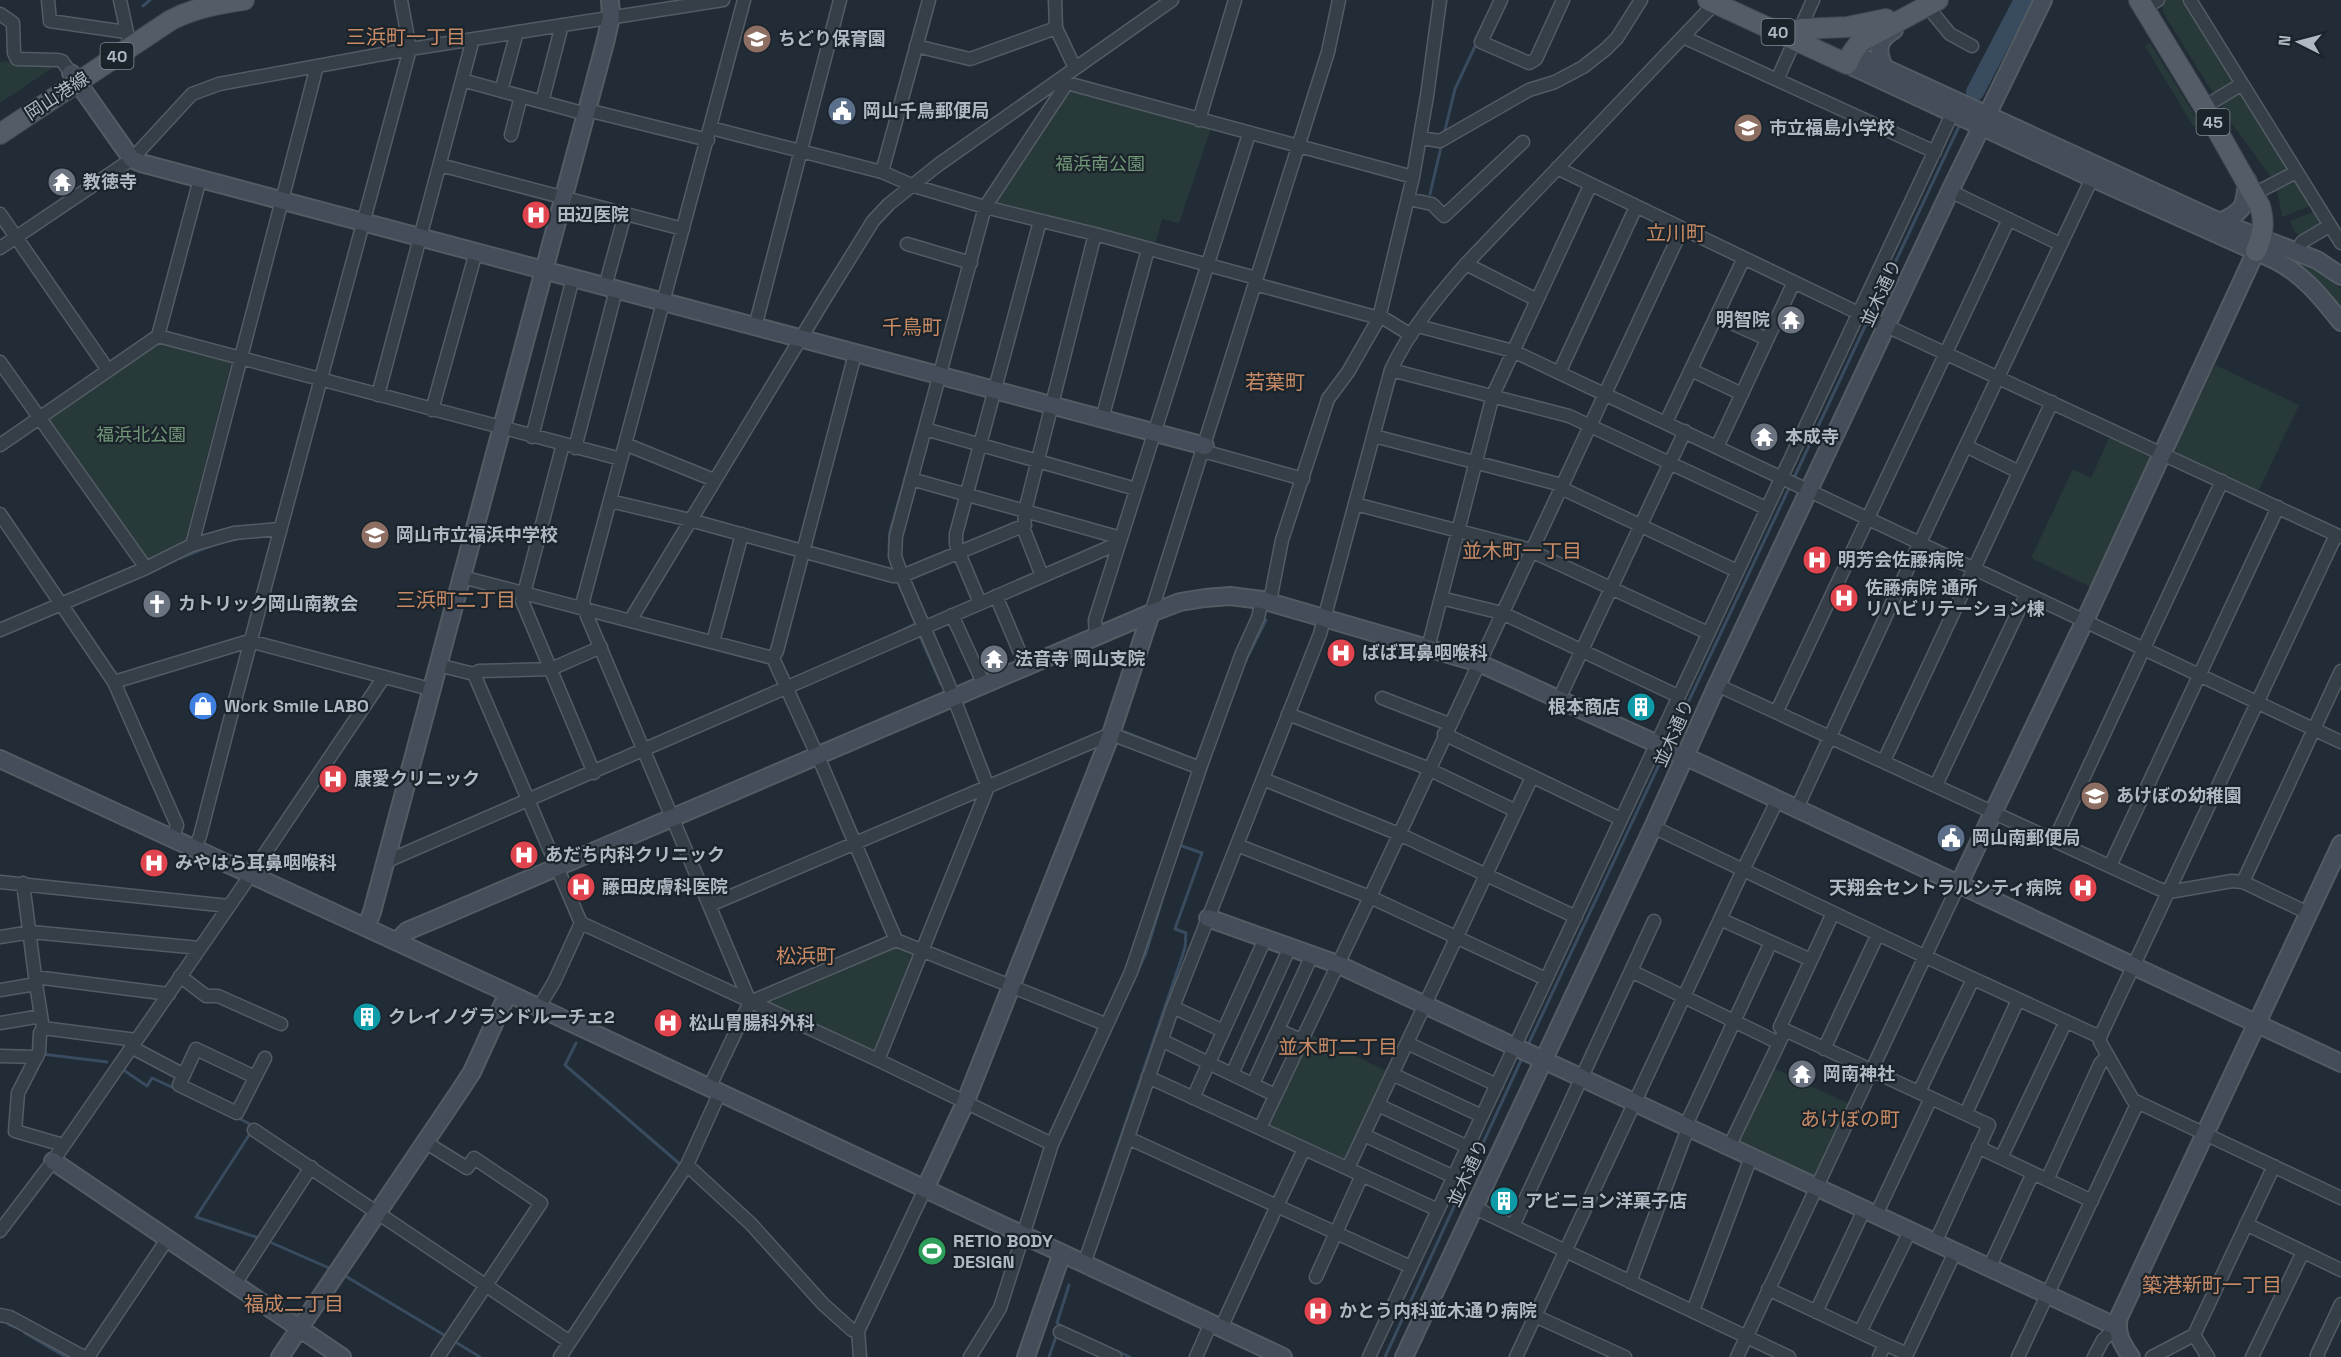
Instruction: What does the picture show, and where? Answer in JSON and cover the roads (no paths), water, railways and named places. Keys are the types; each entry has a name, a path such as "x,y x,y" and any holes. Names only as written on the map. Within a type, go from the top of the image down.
{"main road":[{"name":"岡山港線","path":"0,134 128,38 207,2 244,0"},
{"name":"40","path":"1736,0 1798,34 1856,26 1929,4"},
{"name":"40","path":"1714,1 1798,34 1850,58"},
{"name":"45","path":"2147,3 2251,187 2265,221 2259,245"},
{"path":"1850,58 1860,42 1929,4"},
{"name":"岡山港線","path":"0,119 74,78"}],"street":[{"path":"48,0 50,21 128,38 120,0"},
{"path":"195,847 200,836 277,530 410,49 401,0"},
{"path":"366,927 372,912 430,689 587,112 611,17 610,0"},
{"path":"10,241 132,159 192,93 219,84 410,49 723,0"},
{"path":"560,1357 687,1165 750,1002 585,611 610,501 744,0"},
{"path":"755,327 840,0"},
{"path":"882,172 929,0"},
{"path":"1055,0 1056,28 1075,68"},
{"path":"878,1060 924,951 988,787 895,555 895,545 940,376 966,262 985,207 1064,80 1075,68 1172,0"},
{"path":"1199,120 1235,0"},
{"path":"860,1357 858,1331 965,1103 1111,734 1204,448 1328,52 1339,0"},
{"path":"970,1357 1000,1308 1052,1144 1105,1024 1131,972 1142,943 1200,768 1242,653 1266,601 1282,540 1328,399 1348,372 1380,317 1413,177 1440,0"},
{"path":"1501,0 1481,42 1529,63 1536,59 1563,0"},
{"path":"1420,138 1444,139 1529,90 1555,82 1583,67 1606,50 1617,38 1641,0"},
{"path":"1777,80 1813,0"},
{"name":"並木通り","path":"1404,1357 1473,1208 1527,1053 1653,827 1669,748 1717,685 1793,484 1882,323 1950,191 1970,114 2043,0"},
{"path":"2190,0 2341,243"},
{"path":"1084,1264 1173,1007 1320,634 1391,370 1414,330 1466,264 1683,37 1714,1"},
{"path":"1884,67 1879,51 1882,39 1929,4 1950,34 1972,46"},
{"path":"0,14 13,23 14,53 17,59 62,61 132,159 800,340 1154,433 1302,479"},
{"path":"542,102 562,25"},
{"path":"916,46 970,59 1056,28"},
{"path":"501,91 517,32"},
{"path":"1683,37 1935,152"},
{"path":"378,395 473,39"},
{"path":"1850,58 1884,67 1970,114"},
{"path":"1850,58 2095,172 2259,245 2296,252 2323,263 2341,276"},
{"path":"192,545 317,66"},
{"path":"462,80 587,112 801,150 882,172 914,186 985,207 1095,234 1206,265 1380,317 1414,330 1513,351 2341,742"},
{"path":"1064,80 1249,134 1413,177"},
{"path":"632,620 714,480 873,221 889,204 938,165 1064,80"},
{"path":"2204,107 2242,84"},
{"path":"511,135 521,96"},
{"path":"1369,1357 1497,1085 1527,1053 1546,979 1621,819 1669,748 1678,696 1766,508 1793,484 1862,314 1935,152 1970,114"},
{"path":"1096,638 1095,620 1249,134"},
{"path":"1408,199 1432,204 1444,216 1523,142"},
{"path":"440,165 683,229"},
{"path":"1557,168 1590,186 2339,536 2100,1037 2100,1042 2133,1100 2341,1198"},
{"path":"2095,172 2220,222 2259,245 2308,282 2341,322"},
{"path":"1797,808 2095,172"},
{"path":"2220,222 2242,209 2251,187 2296,172"},
{"path":"0,445 37,415 159,333 200,179"},
{"path":"1428,648 1493,395 1590,186"},
{"path":"1950,191 2060,244"},
{"path":"1559,373 1636,207"},
{"path":"0,214 10,241 106,367"},
{"path":"594,773 523,596 569,446 611,288 625,214"},
{"path":"1777,711 2009,219"},
{"path":"980,603 958,553 956,534 1040,221"},
{"path":"2296,252 2302,242 2330,226"},
{"path":"1260,1128 1682,229"},
{"path":"1042,576 1024,530 1025,511 1095,234"},
{"path":"907,244 966,262"},
{"path":"1737,1357 2259,245"},
{"path":"1102,420 1148,249"},
{"path":"432,410 476,252"},
{"path":"1666,422 1744,258"},
{"path":"1466,264 1537,300"},
{"path":"532,437 573,278"},
{"path":"1717,447 1794,282"},
{"path":"1716,316 1767,339"},
{"path":"159,333 242,355 318,379 621,459"},
{"path":"773,658 777,651 855,354"},
{"path":"0,362 146,568"},
{"path":"1391,370 1569,416 1766,508"},
{"path":"1691,370 1742,394"},
{"path":"1884,761 2052,402"},
{"path":"925,429 1136,489"},
{"path":"1560,699 1685,431"},
{"path":"1374,436 1562,487 1737,571"},
{"path":"625,444 714,480"},
{"path":"1966,446 2019,472"},
{"path":"911,479 1120,541"},
{"path":"2055,839 2222,481"},
{"path":"610,501 690,520 893,576 902,576 1025,525"},
{"path":"1355,504 1532,551 1708,633"},
{"path":"2110,866 2278,507"},
{"path":"0,514 114,682 177,825 173,838"},
{"path":"0,630 63,606 192,545 234,533 277,530"},
{"path":"713,642 742,534"},
{"path":"385,862 594,773 786,685 1120,541"},
{"path":"462,577 523,596 632,620 773,658 896,940"},
{"path":"1936,785 2026,595"},
{"path":"996,596 1026,667"},
{"path":"397,941 407,931 1150,613 1180,602 1230,596 1266,601 1324,616 1479,663 1669,748 2341,1064"},
{"path":"1441,598 1502,613 1678,696"},
{"path":"952,615 984,685"},
{"path":"114,682 249,641 430,689"},
{"path":"438,665 474,674 479,671 551,669 601,647"},
{"path":"2243,882 2341,672"},
{"path":"474,674 581,923 878,1060 1052,1144"},
{"path":"0,1231 53,1161 169,994 384,676"},
{"path":"1717,685 2169,892 2232,881 2243,882 2308,913"},
{"path":"1382,698 1447,729 1532,777 1621,819"},
{"path":"1288,714 1428,770 1516,811"},
{"path":"710,905 1111,734 1200,768"},
{"path":"0,759 539,1007 1283,1357"},
{"path":"1348,1168 1532,777"},
{"path":"1263,779 1399,834 1576,917"},
{"path":"1517,1357 1778,799"},
{"path":"1653,827 2100,1037"},
{"path":"2131,1357 2123,1345 2117,1327 2119,1317 2341,844"},
{"path":"1237,845 1370,897 1546,979"},
{"path":"0,882 229,906"},
{"path":"23,883 42,1022 37,1057 18,1093 15,1131 63,1145"},
{"path":"1833,913 1780,1027 1989,1125 1935,1243"},
{"path":"1208,918 1337,964 2117,1327"},
{"path":"1720,919 1811,960"},
{"path":"1513,1226 1654,921"},
{"path":"539,1007 554,982 581,923"},
{"path":"0,937 31,932 200,948"},
{"path":"1824,1049 1878,934"},
{"path":"1193,1098 1265,939"},
{"path":"750,1002 896,940 1105,1024"},
{"path":"1630,1282 1686,1127 1771,942"},
{"path":"1232,1074 1290,947"},
{"path":"1253,1084 1312,955"},
{"path":"1631,971 1779,1043"},
{"path":"180,976 206,996 218,996 280,1024"},
{"path":"1816,1312 1870,1213 1925,1095 1973,979"},
{"path":"0,990 35,980 169,994"},
{"path":"280,1357 472,1072 508,993"},
{"path":"1966,1113 2018,999"},
{"path":"1173,1007 1223,1031"},
{"path":"2001,1158 2066,1021"},
{"path":"0,1023 42,1022 134,1043 184,1075"},
{"path":"1278,1030 1301,1040"},
{"path":"1729,1147 1785,1030"},
{"path":"1161,1040 1275,1095"},
{"path":"1407,1043 1497,1085"},
{"path":"255,1077 196,1049 179,1085 237,1113 265,1058"},
{"path":"0,1056 37,1057"},
{"path":"2047,1179 2100,1064 2107,1056"},
{"path":"1392,1074 1482,1116"},
{"path":"1148,1077 1438,1210"},
{"path":"2019,1357 2138,1102"},
{"path":"1378,1105 1468,1147"},
{"path":"254,1130 570,1342"},
{"path":"1364,1135 1454,1177"},
{"path":"1128,1138 1411,1267"},
{"path":"425,1142 467,1168 474,1158 541,1203 438,1357"},
{"path":"1978,1147 2092,1201"},
{"path":"1196,1357 1216,1325 1304,1149"},
{"path":"1693,1311 1751,1157"},
{"path":"53,1161 342,1357"},
{"path":"687,1165 751,1224 823,1304 852,1330 858,1331"},
{"path":"2152,1357 2194,1335 2274,1166"},
{"path":"235,1284 311,1167"},
{"path":"1989,1268 2033,1173"},
{"path":"1316,1277 1362,1175"},
{"path":"1473,1208 1789,1357"},
{"path":"2246,1224 2341,1270"},
{"path":"1860,1332 1910,1231"},
{"path":"0,1315 10,1317 59,1352 86,1357 168,1238"},
{"path":"1768,1289 1911,1355 1955,1252"},
{"path":"2252,1357 2303,1252"},
{"path":"1026,1357 1062,1254"},
{"path":"2318,1357 2341,1304"},
{"path":"1535,1316 1625,1357"},
{"path":"2094,1357 2103,1340 2117,1327"},
{"path":"1060,1332 1096,1353 1115,1357"},
{"path":"2194,1335 2208,1357"},
{"path":"1879,1357 1885,1344"}],"waterway":[{"path":"143,6 150,0"},
{"path":"1975,92 2023,0"},
{"path":"1444,134 1455,89 1477,42"},
{"path":"1970,102 1975,92"},
{"path":"1871,314 1961,122"},
{"path":"1430,194 1442,143"},
{"path":"1793,480 1868,320"},
{"path":"893,570 889,547 890,532 930,389"},
{"path":"1669,743 1790,486"},
{"path":"228,541 242,538"},
{"path":"180,558 213,545"},
{"path":"898,582 916,625"},
{"path":"1244,664 1266,620"},
{"path":"890,636 915,624"},
{"path":"919,634 941,684"},
{"path":"1122,731 1198,761"},
{"path":"1197,796 1215,743"},
{"path":"1527,1047 1664,754"},
{"path":"1096,1210 1185,948 1186,933 1175,929 1202,853 1179,845"},
{"path":"1138,970 1146,953 1170,874"},
{"path":"576,1043 565,1065 681,1165"},
{"path":"42,1054 107,1062"},
{"path":"1385,1357 1523,1056"},
{"path":"122,1069 147,1086 152,1078 176,1089"},
{"path":"236,1117 254,1126"},
{"path":"251,1132 196,1217 256,1237"},
{"path":"272,1243 329,1268"},
{"path":"347,1277 444,1335"},
{"path":"1049,1357 1060,1325 1057,1323 1069,1285"},
{"path":"8,1324 15,1327"},
{"path":"1060,1325 1130,1357"},
{"path":"25,1333 66,1357"},
{"path":"457,1343 480,1357"}],"place":[{"name":"ちどり保育園","path":"757,39"},
{"name":"岡山千鳥郵便局","path":"842,111"},
{"name":"市立福島小学校","path":"1748,128"},
{"name":"教徳寺","path":"62,182"},
{"name":"田辺医院","path":"536,215"},
{"name":"明智院","path":"1791,320"},
{"name":"本成寺","path":"1764,437"},
{"name":"岡山市立福浜中学校","path":"375,535"},
{"name":"明芳会佐藤病院","path":"1817,560"},
{"name":"佐藤病院 通所 リハビリテーション棟","path":"1844,598"},
{"name":"カトリック岡山南教会","path":"157,604"},
{"name":"ばば耳鼻咽喉科","path":"1341,653"},
{"name":"法音寺 岡山支院","path":"994,659"},
{"name":"Work Smile LABO","path":"203,706"},
{"name":"根本商店","path":"1641,707"},
{"name":"康愛クリニック","path":"333,779"},
{"name":"あけぼの幼稚園","path":"2095,796"},
{"name":"岡山南郵便局","path":"1951,838"},
{"name":"あだち内科クリニック","path":"524,855"},
{"name":"みやはら耳鼻咽喉科","path":"154,863"},
{"name":"藤田皮膚科医院","path":"581,887"},
{"name":"天翔会セントラルシティ病院","path":"2083,888"},
{"name":"クレイノグランドルーチェ2","path":"367,1017"},
{"name":"松山胃腸科外科","path":"668,1023"},
{"name":"岡南神社","path":"1802,1074"},
{"name":"アビニョン洋菓子店","path":"1504,1201"},
{"name":"RETIO BODY DESIGN","path":"932,1251"},
{"name":"かとう内科並木通り病院","path":"1318,1311"}],"district":[{"name":"三浜町一丁目","path":"406,37"},
{"name":"立川町","path":"1676,233"},
{"name":"千鳥町","path":"912,327"},
{"name":"若葉町","path":"1275,382"},
{"name":"並木町一丁目","path":"1522,551"},
{"name":"三浜町二丁目","path":"456,600"},
{"name":"松浜町","path":"806,956"},
{"name":"並木町二丁目","path":"1338,1047"},
{"name":"あけぼの町","path":"1850,1119"},
{"name":"築港新町一丁目","path":"2212,1285"},
{"name":"福成二丁目","path":"294,1304"}],"park label":[{"name":"福浜南公園","path":"1100,164"},
{"name":"福浜北公園","path":"141,435"}]}
